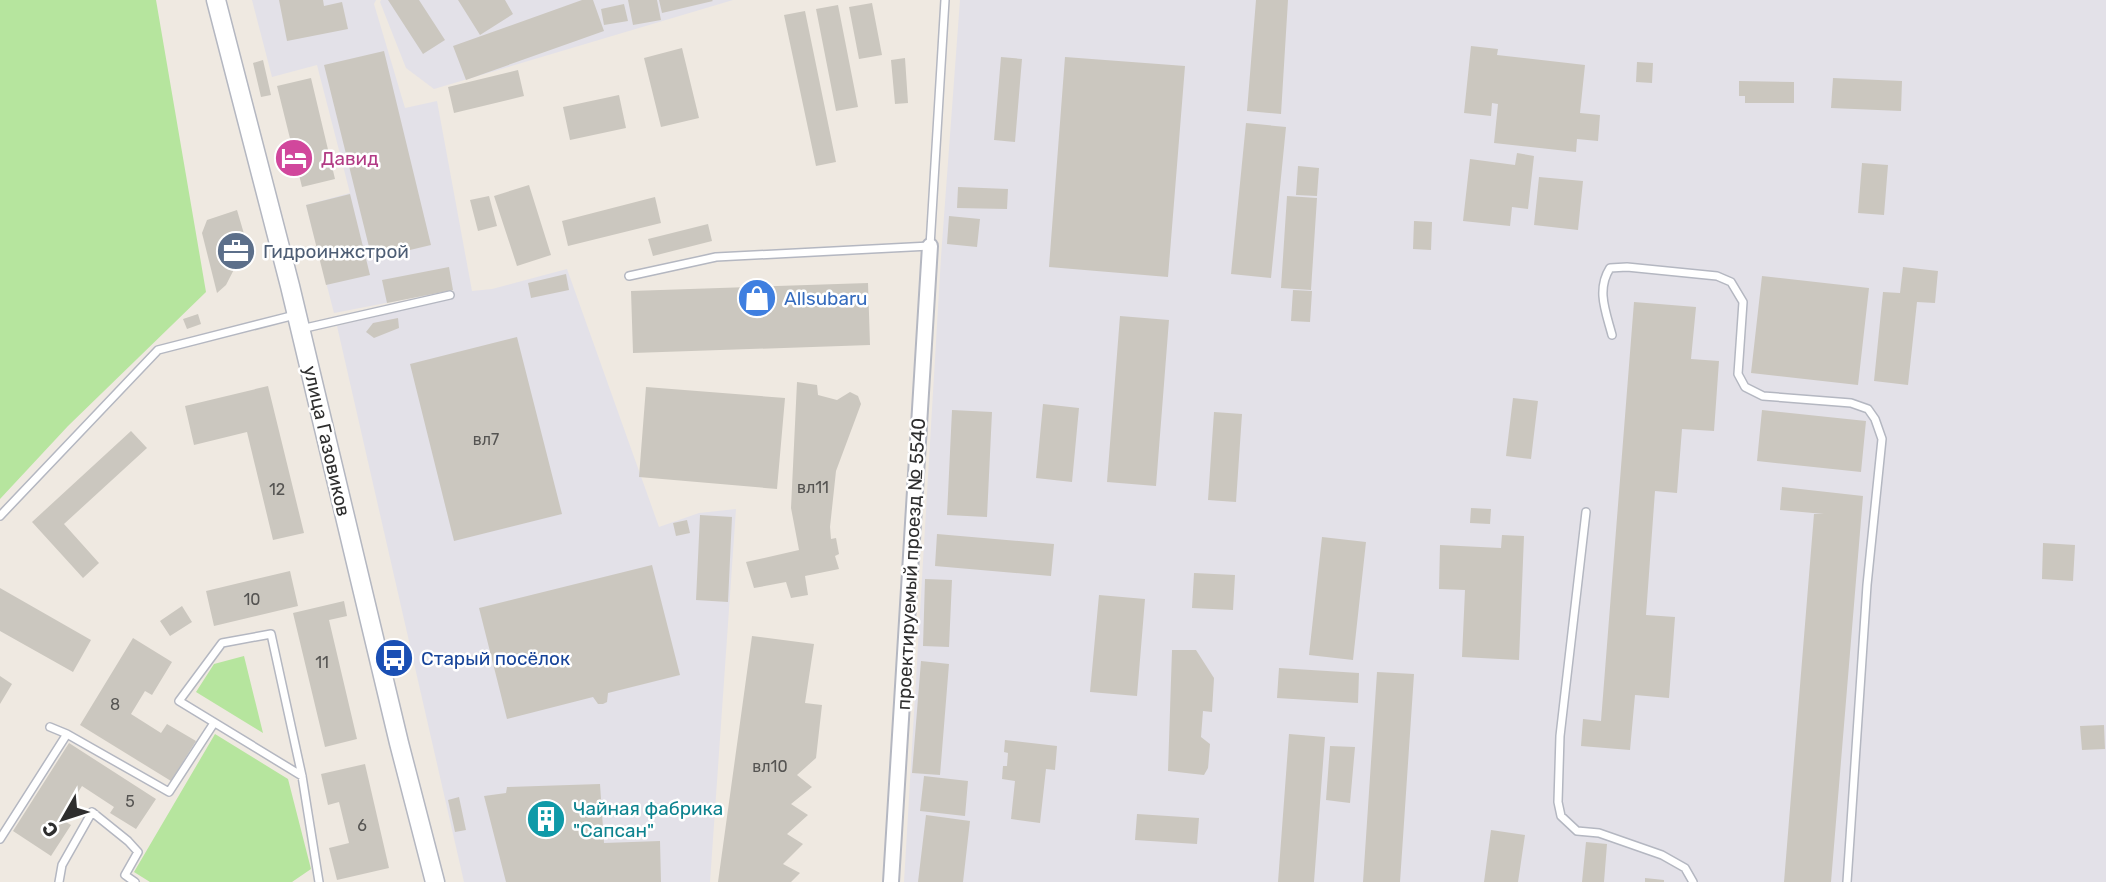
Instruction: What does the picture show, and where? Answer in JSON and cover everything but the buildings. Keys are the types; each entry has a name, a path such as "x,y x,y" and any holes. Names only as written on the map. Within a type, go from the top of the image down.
{"street":[{"name":"улица Газовиков","path":"216,0 299,322 399,743 435,882"},
{"name":"проектируемый проезд № 5540","path":"891,882 930,246"}],"lane":[{"path":"629,276 716,257 930,246 945,0"},
{"path":"1612,335 1603,301 1603,278 1609,268 1627,267 1717,276 1731,282 1743,302 1738,373 1745,387 1763,396 1851,403 1868,409 1875,419 1882,439 1867,585 1847,882"},
{"path":"0,516 158,350 450,295"},
{"path":"1586,512 1560,736 1558,802 1561,816 1577,831 1599,832 1662,855 1685,868 1693,882"},
{"path":"302,776 179,701 222,643 271,634 302,776 319,882"},
{"path":"50,727 169,792 214,723"},
{"path":"0,839 67,734"},
{"path":"59,882 62,864 92,812 138,852 125,875 135,882"}],"shaded area":[{"path":"252,0 376,0 374,4 405,108 437,101 472,291 492,289 567,269 659,527 699,513 736,509 710,882 464,882 337,326 455,296 453,290 334,313 306,205 350,193 317,65 272,77"},
{"path":"381,0 733,0 434,89 406,68"},
{"path":"960,0 2106,0 2106,882 904,882 941,257"}],"green space":[{"path":"0,0 156,0 206,292 68,426 0,499"},
{"path":"244,656 263,733 196,692 214,664"},
{"path":"215,734 288,779 311,869 292,882 150,882 134,872"}],"place":[{"name":"Давид","path":"294,158"},
{"name":"Гидроинжстрой","path":"236,251"},
{"name":"Allsubaru","path":"757,298"},
{"name":"Старый посёлок","path":"394,658"},
{"name":"Чайная фабрика \"Сапсан\"","path":"546,819"}]}
